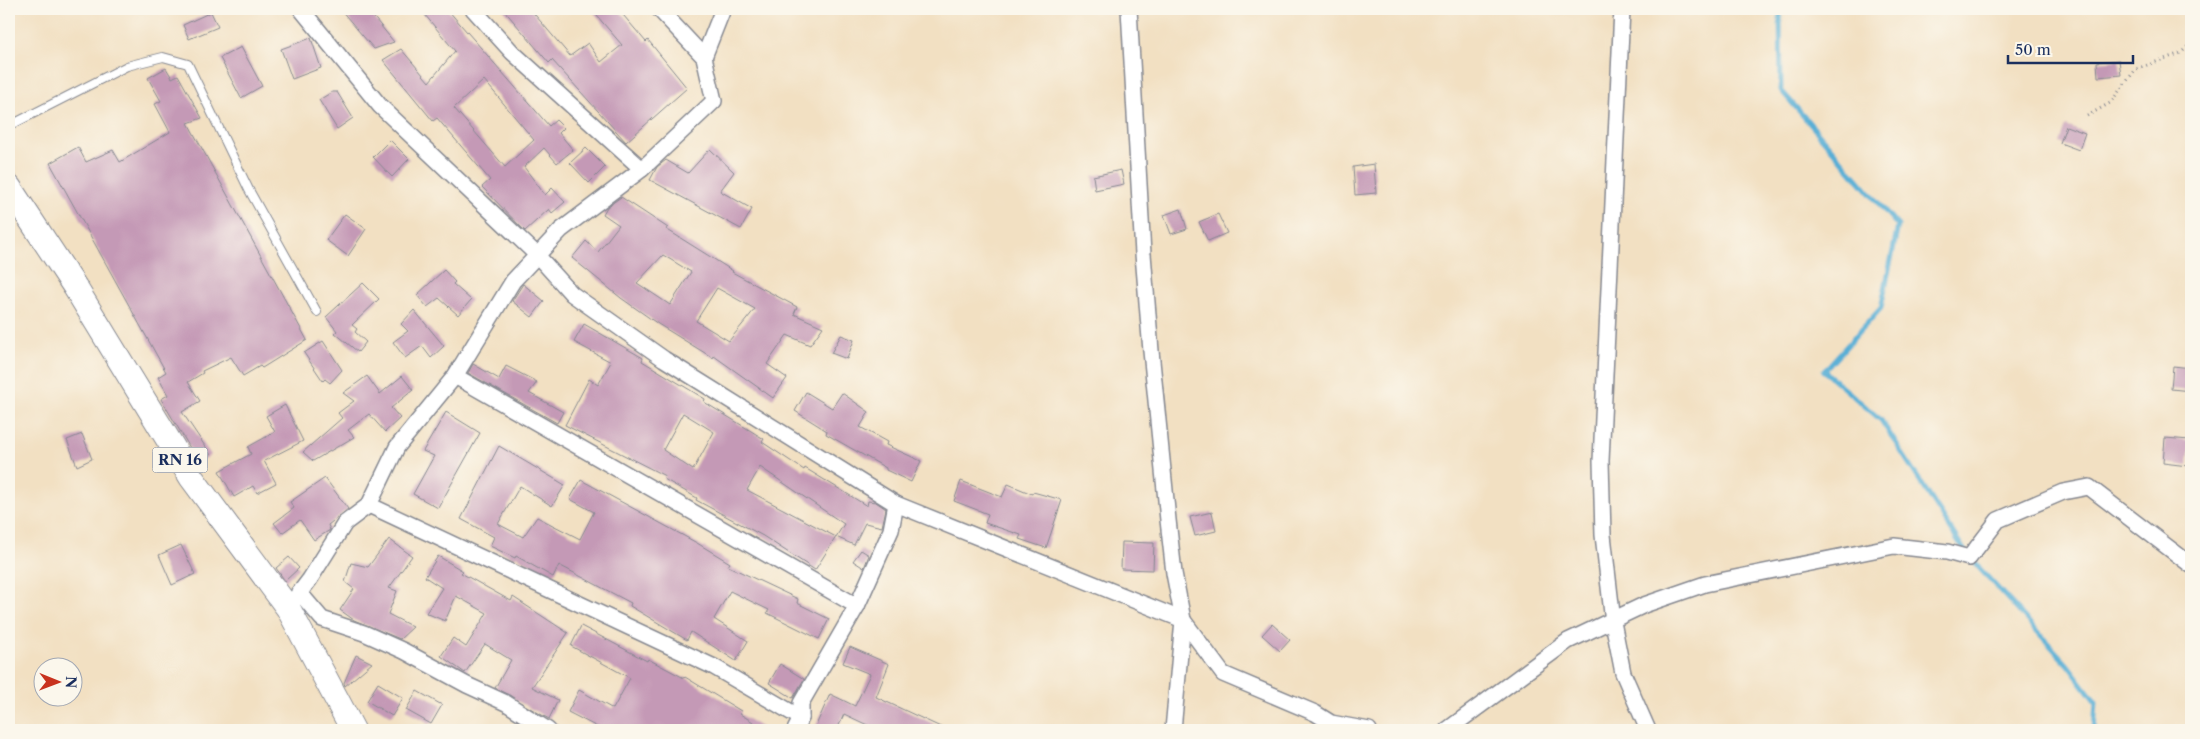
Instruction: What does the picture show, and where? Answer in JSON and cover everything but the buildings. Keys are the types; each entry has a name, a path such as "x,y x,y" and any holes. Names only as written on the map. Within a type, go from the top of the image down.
{"main road":[{"name":"RN 16","path":"9,187 75,287 191,478 294,600 353,730"}],"street":[{"path":"301,9 380,106 536,254 572,294 664,359 896,504 1183,620 1223,674 1315,713 1331,723 1369,730"},
{"path":"473,9 512,52 642,168"},
{"path":"548,730 506,704 404,651 364,633 322,619 294,600 345,523 369,505 397,447 455,376 513,281 536,254 561,230 642,168 714,101 704,57 659,9"},
{"path":"704,57 723,9"},
{"path":"1129,9 1142,244 1150,341 1174,573 1183,620 1173,730"},
{"path":"1622,9 1601,461 1603,534 1613,622 1623,673 1648,730"},
{"path":"455,376 857,606"},
{"path":"1447,730 1568,641 1594,628 1613,622 1644,606 1705,584 1894,546 1947,552 1969,558 1998,520 2062,492 2089,487 2191,565"},
{"path":"369,505 714,667 798,724 801,703 857,606 891,530 896,504"}],"lane":[{"path":"9,126 127,66 163,57 188,64 249,190 317,312"}],"path":[{"path":"2087,116 2110,103 2136,69 2181,53 2191,44"}],"waterway":[{"path":"1780,9 1781,90 1898,226 1881,308 1824,371 1881,420 1966,553"},
{"path":"1971,559 2068,665 2096,702 2094,730"}]}
